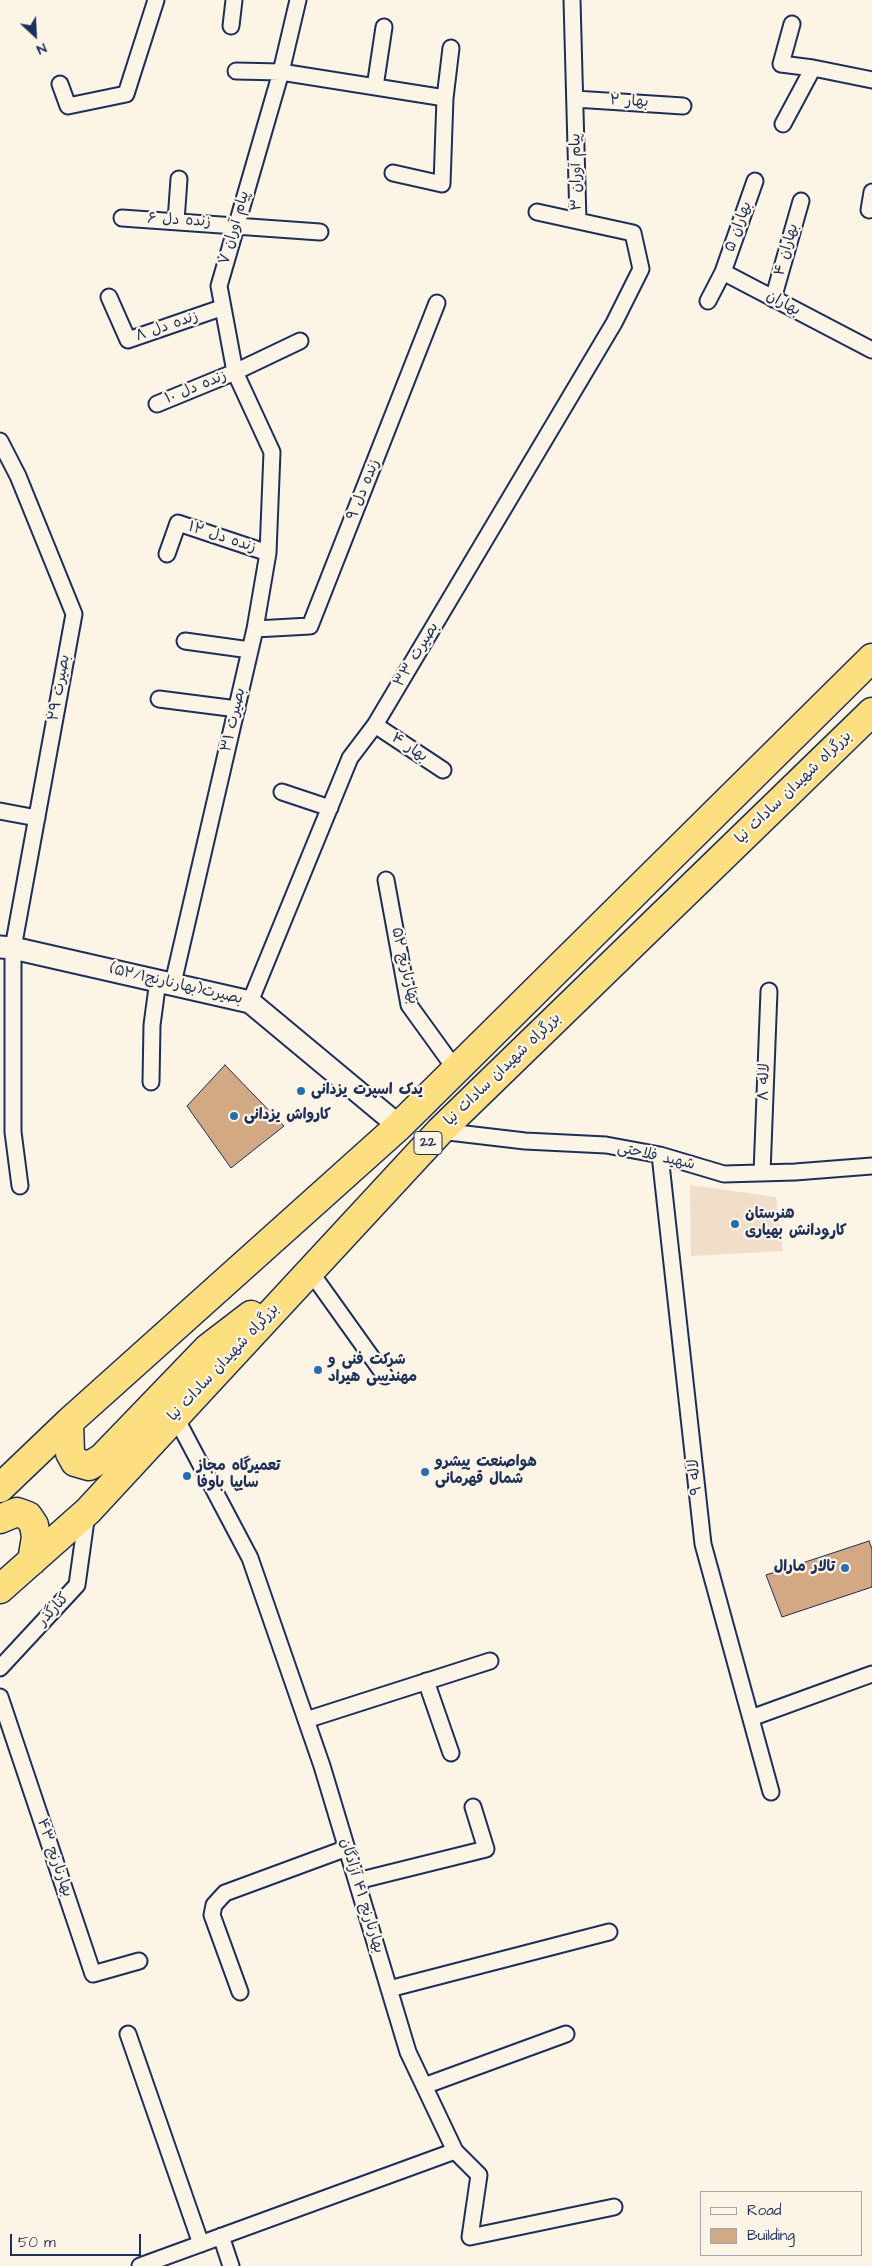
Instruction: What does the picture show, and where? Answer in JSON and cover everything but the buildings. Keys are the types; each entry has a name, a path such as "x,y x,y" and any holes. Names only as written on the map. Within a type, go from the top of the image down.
{"highway":[{"name":"22","path":"0,1488 69,1422 399,1126 872,658"},
{"name":"بزرگراه شهیدان سادات نیا","path":"0,1590 88,1511 440,1131 872,712"},
{"path":"69,1422 70,1453 75,1462 89,1466 102,1458 208,1348 310,1271"},
{"path":"0,1519 16,1512 28,1516 34,1525 36,1537 32,1561"}],"street":[{"path":"60,84 68,106 126,94 156,0"},
{"path":"231,26 234,0"},
{"name":"پیام آوران ۷","path":"272,452 235,372 221,308 219,286 281,72 298,0"},
{"name":"پیام آوران ۳","path":"572,0 578,221 633,233 641,268 614,323"},
{"path":"792,24 781,64 813,68 872,80"},
{"path":"375,87 384,27"},
{"path":"394,173 442,184 445,98 451,48"},
{"path":"784,124 813,68"},
{"path":"236,71 281,72 445,98"},
{"name":"بهار ۲","path":"575,99 683,106"},
{"path":"176,221 179,179"},
{"name":"بهاران ۵","path":"723,272 755,181"},
{"path":"869,210 872,192"},
{"name":"بهاران ۴","path":"773,299 802,201"},
{"path":"537,212 578,221"},
{"name":"زنده دل ۶","path":"122,218 320,232"},
{"path":"708,301 723,272"},
{"name":"بهاران","path":"723,272 872,350"},
{"name":"زنده دل ۸","path":"109,298 128,340 221,308"},
{"name":"زنده دل ۹","path":"255,629 310,626 437,303"},
{"name":"بصیرت ۳۳","path":"250,1002 350,758 376,725 614,323"},
{"name":"زنده دل ۱۰","path":"157,404 235,372 300,341"},
{"name":"بصیرت ۲۹","path":"0,441 18,476 74,614 37,818 6,947 6,1131 20,1186"},
{"name":"بصیرت ۳۱","path":"151,1082 152,1026 166,982 237,709 255,629 268,553 272,452"},
{"name":"زنده دل ۱۲","path":"167,554 178,524 268,553"},
{"path":"185,641 250,650"},
{"path":"158,699 237,709"},
{"name":"بهار ۴","path":"376,725 443,770"},
{"path":"282,792 330,808"},
{"path":"0,810 37,818"},
{"name":"بهارنارنج ۵۲","path":"386,880 409,1005 456,1070"},
{"name":"بصیرت(بهارنارنج۵۲/۱)","path":"6,947 250,1002 399,1126"},
{"name":"لاله ۸","path":"762,1173 769,991"},
{"name":"شهید فلاحتی","path":"440,1131 525,1141 606,1145 660,1155 724,1174 795,1172 872,1166"},
{"name":"لاله ۹","path":"660,1155 703,1544 771,1792"},
{"path":"310,1271 385,1376"},
{"name":"بهارنارنج ۴۱ آزادگان","path":"175,1416 250,1558 306,1720 347,1848 408,2052 455,2151 479,2175 470,2237 614,2207"},
{"name":"کنارگذر","path":"0,1668 77,1585 88,1511"},
{"path":"306,1720 490,1661"},
{"path":"751,1718 872,1674"},
{"path":"426,1681 451,1753"},
{"name":"بهارنارنج ۴۳","path":"0,1697 93,1974 139,1961"},
{"path":"357,1881 486,1849 473,1807"},
{"path":"240,1992 212,1915 214,1905 226,1892 347,1848"},
{"path":"389,1989 609,1932"},
{"path":"128,2034 201,2244"},
{"path":"424,2086 566,2034"},
{"path":"140,2266 455,2151"},
{"path":"221,2236 231,2266"}],"shaded area":[{"name":"هنرستان کارودانش بهیاری","path":"690,1185 776,1197 783,1251 691,1256"}],"place":[{"name":"یدک اسپرت یزدانی","path":"301,1091"},
{"name":"کارواش یزدانی","path":"234,1116"},
{"name":"هنرستان کارودانش بهیاری","path":"735,1224"},
{"name":"شرکت فنی و مهندسی هیراد","path":"318,1370"},
{"name":"هواصنعت پیشرو شمال قهرمانی","path":"425,1472"},
{"name":"تعمیرگاه مجاز سایپا باوفا","path":"187,1476"},
{"name":"تالار مارال","path":"845,1568"}]}
